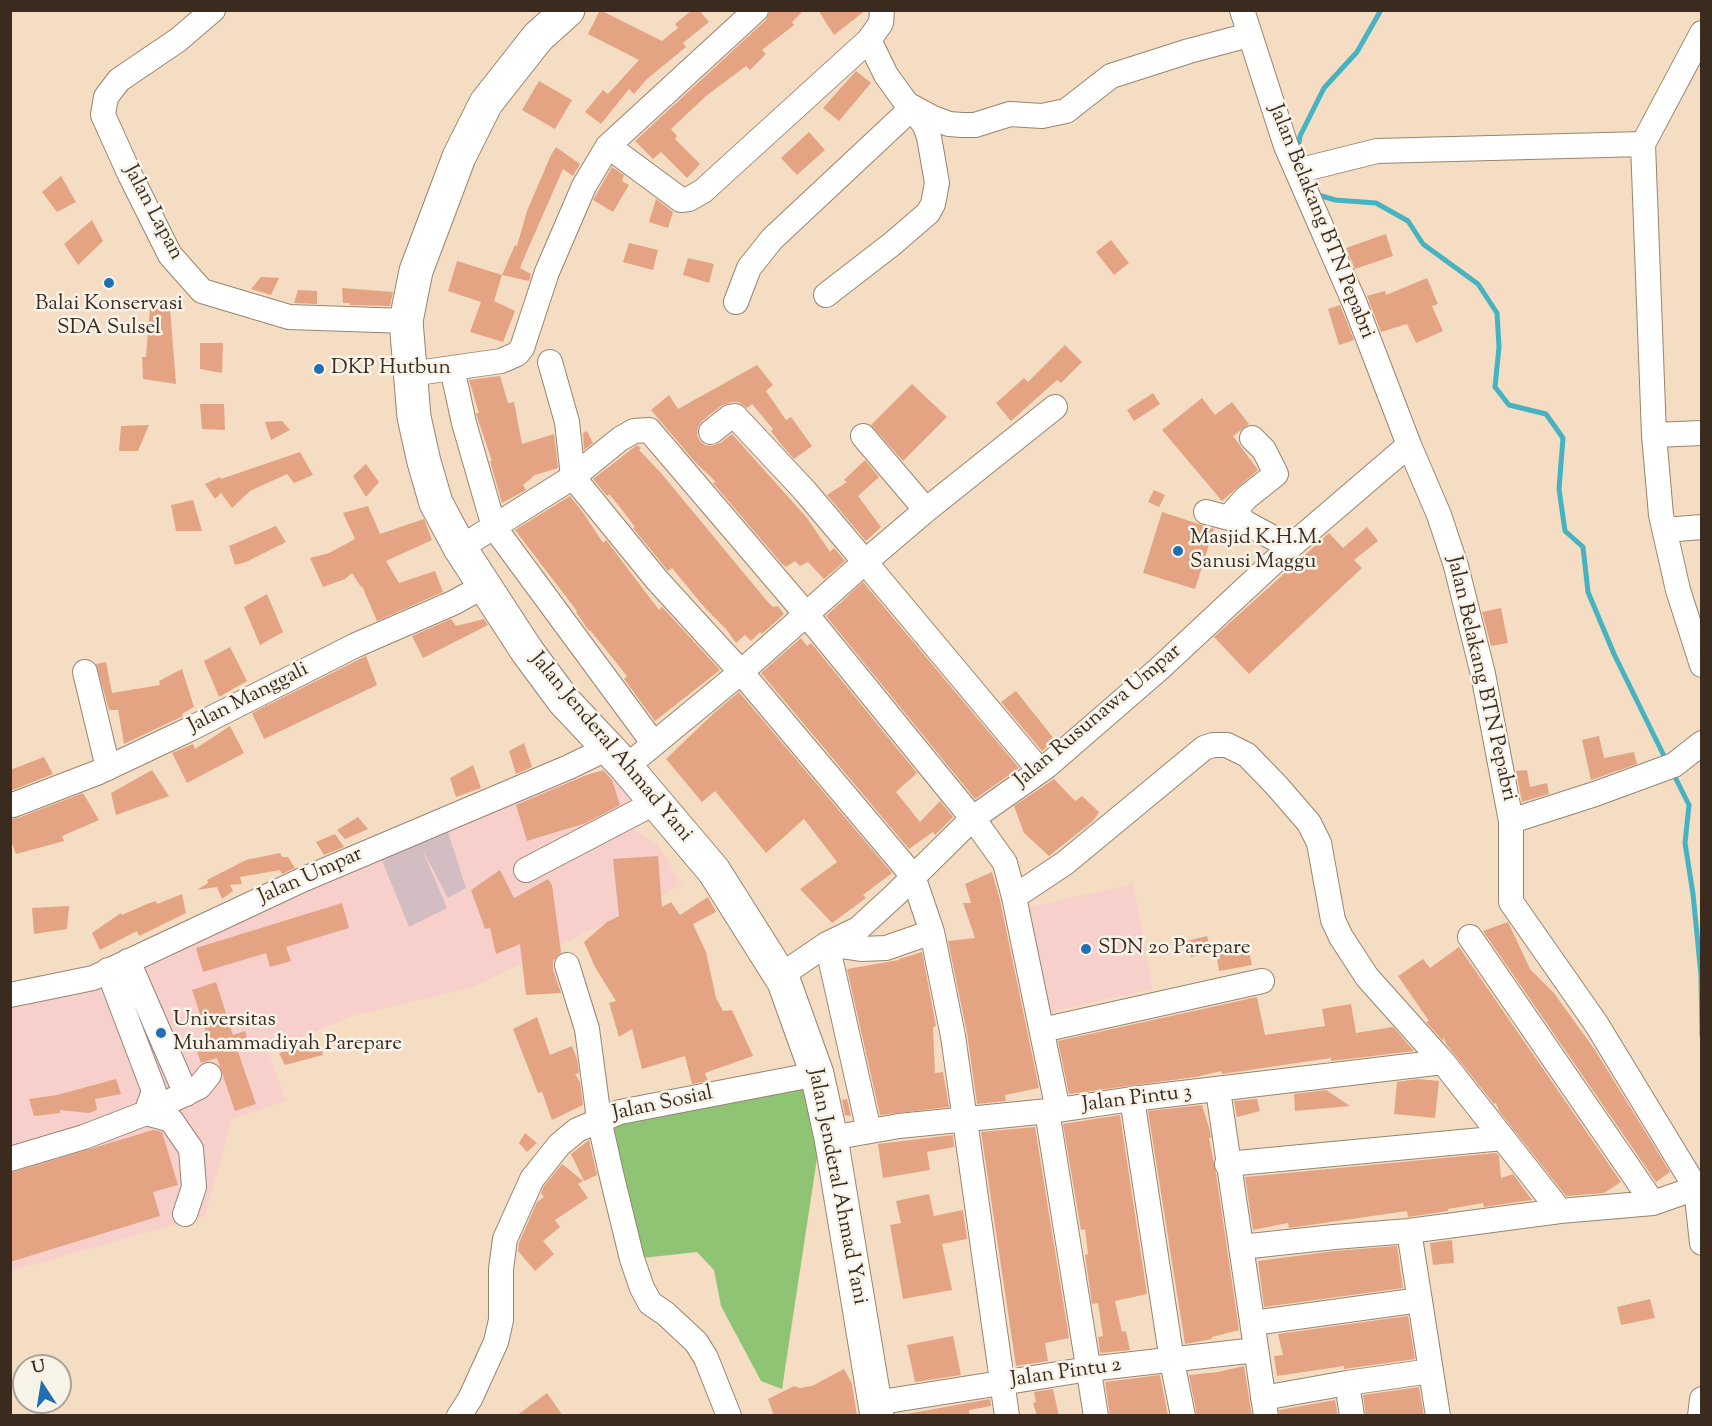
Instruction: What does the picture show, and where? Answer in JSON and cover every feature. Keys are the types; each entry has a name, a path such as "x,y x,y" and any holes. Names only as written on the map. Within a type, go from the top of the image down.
{"highway":[{"name":"Jalan Jenderal Ahmad Yani","path":"568,10 538,37 486,103 459,157 428,237 416,271 406,321 414,417 436,503 484,586 564,701 617,757 714,871 780,976 817,1074 831,1138 876,1409"}],"street":[{"name":"Jalan Lapan","path":"213,10 178,40 119,80 106,97 104,106 103,115 170,255 202,291 288,317 406,321"},
{"path":"410,374 501,361 517,354 522,348 547,272 584,186 608,146 756,10"},
{"path":"608,146 681,200 689,199 703,191 869,40 881,23 882,10"},
{"name":"Jalan Belakang BTN Pepabri","path":"1242,10 1286,146 1355,304 1409,445 1439,515 1466,600 1483,674 1511,821 1511,902 1597,1025 1696,1188"},
{"path":"1701,33 1643,144 1654,435 1661,515 1693,609 1701,665"},
{"path":"913,109 949,124 962,125 975,124 1010,114 1051,115 1066,111 1111,75 1249,35"},
{"path":"826,295 928,213 933,204 937,183 929,136 925,126 894,88 869,40"},
{"path":"736,302 749,268 772,239 913,109"},
{"path":"1297,171 1377,151 1643,144"},
{"path":"550,362 567,422 573,477 657,580 741,672 913,876 932,932 953,1036 1006,1416"},
{"path":"452,368 464,423 494,527 654,744"},
{"name":"Jalan Umpar","path":"10,995 93,978 302,880 569,767 617,757 654,744 741,672 926,510 1054,407"},
{"path":"711,432 730,417 735,416 805,492 1040,771"},
{"path":"460,548 573,477 620,439 634,431 649,430 806,614 973,818 1004,860 1042,1030 1096,1416"},
{"path":"1654,435 1701,433"},
{"path":"863,436 926,510"},
{"path":"1244,522 1235,510 1246,497 1276,474 1264,450 1252,438"},
{"name":"Jalan Rusunawa Umpar","path":"780,976 827,944 858,928 973,818 1040,771 1159,669 1290,547 1409,445"},
{"path":"1206,512 1244,522 1290,547"},
{"path":"1665,530 1701,527"},
{"name":"Jalan Manggali","path":"13,805 108,768 356,645 453,603 484,586"},
{"path":"85,672 108,768"},
{"path":"1014,897 1065,863 1204,748 1213,745 1227,745 1247,755 1309,823 1319,843 1333,920 1341,937 1375,988 1443,1062 1560,1211"},
{"path":"1511,821 1596,794 1674,765 1693,749"},
{"path":"526,870 656,802"},
{"path":"869,1131 827,944 861,950 886,948 932,932"},
{"path":"1470,937 1653,1203"},
{"path":"567,965 587,1029 599,1119 632,1260 642,1288 650,1303 666,1314 696,1342 706,1358 729,1416"},
{"path":"118,966 186,1094"},
{"path":"118,966 154,1091 146,1113"},
{"path":"1042,1030 1262,981"},
{"name":"Jalan Pintu 3","path":"831,1138 899,1126 1053,1110 1443,1062"},
{"name":"Jalan Sosial","path":"471,1410 496,1342 501,1320 501,1269 506,1239 532,1179 559,1145 577,1130 620,1112 817,1074"},
{"path":"10,1159 84,1137 146,1113 199,1087 209,1075"},
{"path":"1218,1090 1227,1164 1265,1407 1347,1383 1431,1371"},
{"path":"1132,1099 1182,1416"},
{"path":"146,1113 171,1120 191,1149 194,1187 185,1214"},
{"path":"1227,1164 1503,1138"},
{"path":"1241,1247 1409,1231 1560,1211 1653,1203 1696,1188 1701,1243"},
{"path":"1409,1231 1438,1416"},
{"path":"1253,1323 1420,1300"},
{"name":"Jalan Pintu 2","path":"876,1409 1000,1383 1089,1369 1257,1350"},
{"path":"1347,1383 1352,1416"},
{"path":"1700,1416 1701,1399"}],"shaded area":[{"name":"Universitas Muhammadiyah Parepare","path":"600,771 606,781 616,775 636,804 631,828 657,844 682,884 666,894 473,987 356,1015 268,1050 286,1101 232,1119 205,1216 11,1271 11,984 113,975 440,829"},
{"path":"446,826 466,888 448,898 422,849 447,908 409,927 379,853"},
{"name":"SDN 20 Parepare","path":"1133,884 1153,989 1040,1014 1021,909"}],"green space":[{"path":"811,1079 821,1132 782,1389 761,1381 721,1306 714,1270 697,1252 642,1258 606,1120"}],"building":[{"path":"600,10 662,41 678,28 675,24 692,10 699,10 709,22 683,43 686,47 647,79 634,94 629,89 601,124 585,112 603,90 608,94 639,60 588,34"},
{"path":"770,10 804,10 792,22 794,25 762,50 766,54 750,70 746,66 706,96 671,129 677,136 675,139 700,164 687,178 661,152 653,159 635,141 766,20"},
{"path":"818,10 866,10 834,35"},
{"path":"856,71 871,83 839,121 823,108"},
{"path":"539,81 572,100 555,129 522,110"},
{"path":"809,132 825,150 797,175 781,158"},
{"path":"556,147 580,164 573,176 563,169 527,251 520,268 531,274 529,281 502,275 515,245 517,246 527,211"},
{"path":"612,167 624,175 622,181 629,185 613,212 593,200"},
{"path":"61,176 76,202 57,212 42,192"},
{"path":"656,199 673,212 668,228 649,222"},
{"path":"92,220 103,241 78,265 64,244"},
{"path":"1386,234 1393,256 1355,269 1346,248"},
{"path":"1111,240 1129,263 1114,275 1096,252"},
{"path":"629,243 658,250 653,270 623,262"},
{"path":"688,258 714,264 709,283 683,275"},
{"path":"457,261 502,275 494,301 515,311 503,342 470,332 481,302 448,291"},
{"path":"261,277 279,278 271,295 251,289"},
{"path":"1427,278 1438,304 1432,306 1443,331 1416,343 1407,324 1381,332 1367,296 1385,291 1386,295"},
{"path":"342,288 393,292 390,306 343,303"},
{"path":"298,290 317,291 317,304 294,303"},
{"path":"1340,305 1354,340 1339,345 1328,309"},
{"path":"170,308 176,384 143,379 142,357 146,357 150,309"},
{"path":"200,343 223,343 222,373 200,369"},
{"path":"1065,345 1082,362 1061,383 1057,380 1011,421 996,403 1024,378 1028,382"},
{"path":"757,365 773,385 766,391 786,420 791,417 812,446 794,459 752,404 747,408 739,402 721,406 702,421 697,435 705,445 712,446 732,434 807,518 830,552 834,548 845,561 824,579 808,562 800,566 795,561 786,567 782,564 713,483 716,482 695,462 651,410 669,395 678,409"},
{"path":"500,376 508,403 514,402 522,444 554,434 558,468 535,475 523,485 526,490 502,503 469,380"},
{"path":"912,384 947,417 903,461 871,425"},
{"path":"1153,393 1160,404 1134,421 1127,410"},
{"path":"1202,398 1215,415 1232,402 1249,424 1233,436 1258,470 1222,501 1162,430"},
{"path":"200,404 224,404 225,430 202,429"},
{"path":"282,421 290,430 271,440 265,422"},
{"path":"149,425 138,451 119,451 121,426"},
{"path":"587,431 593,443 584,450 583,433"},
{"path":"637,445 767,601 773,607 778,606 784,614 751,641 745,635 736,643 672,568 668,571 633,528 635,527 619,506 593,479"},
{"path":"300,452 313,475 294,483 287,474 250,491 232,508 221,493 215,499 205,484 220,477 221,479"},
{"path":"865,460 879,477 858,496 881,527 866,541 827,495 847,482 844,480"},
{"path":"366,464 379,482 366,497 353,476"},
{"path":"1154,490 1165,495 1159,507 1148,502"},
{"path":"570,496 603,543 606,540 659,610 662,607 720,670 655,721 624,679 627,676 589,631 577,611 515,530"},
{"path":"193,500 202,531 176,531 171,505"},
{"path":"368,506 380,534 424,519 432,540 386,561 399,583 435,571 443,592 377,621 362,586 352,573 345,579 323,587 310,558 329,553 355,539 343,513"},
{"name":"Masjid K.H.M. Sanusi Maggu","path":"1162,512 1214,529 1195,589 1143,573"},
{"path":"276,526 286,542 235,565 229,546"},
{"path":"1367,527 1378,541 1354,560 1362,568 1249,674 1214,637 1329,533 1343,548"},
{"path":"863,582 1019,768 975,799 826,616"},
{"path":"267,594 283,632 260,645 244,607"},
{"path":"1501,608 1508,643 1491,646 1482,612"},
{"path":"451,619 456,626 484,619 488,625 423,658 412,636"},
{"path":"801,638 807,646 811,643 917,773 896,792 920,822 940,801 953,817 935,835 933,832 909,849 761,673"},
{"path":"230,647 247,681 219,697 204,661"},
{"path":"366,656 377,685 264,739 252,713"},
{"path":"106,662 112,693 160,685 159,681 182,669 194,707 182,714 183,716 124,744 118,710 109,710 96,664"},
{"path":"1016,691 1055,740 1042,751 1001,702"},
{"path":"739,692 892,873 863,895 866,898 832,923 800,889 837,862 804,819 766,853 715,791 702,802 666,759"},
{"path":"230,726 244,753 187,783 172,753 193,744 195,749"},
{"path":"1599,736 1604,758 1634,752 1637,764 1591,780 1582,740"},
{"path":"524,743 532,767 516,774 509,751"},
{"path":"44,757 53,774 10,791 10,770"},
{"path":"473,765 481,788 456,797 450,778"},
{"path":"152,770 169,796 116,815 111,793"},
{"path":"603,770 612,780 620,805 586,823 527,841 516,805"},
{"path":"1527,770 1530,787 1547,783 1549,794 1522,802 1516,771"},
{"path":"1054,779 1075,801 1082,796 1099,812 1093,821 1049,856 1024,833 1014,806"},
{"path":"83,793 99,820 62,836 64,841 16,854 10,838 10,819"},
{"path":"358,817 368,829 345,839 337,830"},
{"path":"335,834 344,847 324,855 316,842"},
{"path":"280,853 282,857 288,857 295,868 282,874 280,870 240,877 242,884 230,885 233,891 222,899 217,887 197,890 208,883 207,880 246,860"},
{"path":"658,856 662,907 671,902 680,915 708,897 716,912 693,924 706,952 716,998 723,1011 732,1010 753,1056 705,1073 708,1081 692,1084 685,1056 642,1069 632,1029 619,1037 609,1003 616,1001 595,967 584,942 607,922 619,916 613,859"},
{"path":"500,870 514,898 548,879 552,885 561,952 553,961 553,969 561,993 526,995 520,944 496,954 490,928 485,929 471,890"},
{"path":"992,872 1000,900 1039,1088 1005,1095 1006,1101 977,1104 967,1033 948,941 975,938 963,903 971,903 965,884"},
{"path":"182,894 186,913 139,936 137,931 100,950 92,933 121,913 122,915 147,904 156,901 157,904"},
{"path":"342,903 349,928 286,947 291,961 270,967 266,953 203,972 196,948"},
{"path":"69,906 67,929 34,934 32,908"},
{"path":"1508,922 1530,969 1554,993 1595,1050 1670,1172 1656,1182 1483,931"},
{"path":"1207,936 1211,952 1191,957 1187,941"},
{"path":"1248,947 1252,965 1219,971 1216,953"},
{"path":"1459,947 1621,1182 1604,1193 1566,1196 1443,1037 1443,1041 1426,1022 1429,1021 1398,976 1423,959 1430,968"},
{"path":"922,952 936,1026 933,1027 935,1073 943,1072 949,1107 880,1115 847,969 899,960"},
{"path":"216,982 233,1035 245,1031 250,1048 238,1052 256,1104 235,1111 217,1058 201,1063 194,1043 208,1038 192,990"},
{"path":"1257,997 1265,1035 1325,1026 1322,1009 1351,1004 1356,1033 1393,1027 1414,1051 1331,1061 1331,1058 1222,1074 1222,1071 1195,1077 1069,1094 1058,1041"},
{"path":"537,1017 550,1055 572,1046 577,1059 579,1073 575,1074 580,1082 583,1105 552,1120 542,1092 538,1093 513,1029"},
{"path":"319,1039 323,1055 285,1065 279,1053"},
{"path":"116,1079 121,1094 95,1099 97,1110 89,1113 60,1110 60,1113 34,1116 29,1099 57,1095"},
{"path":"1418,1079 1439,1081 1435,1118 1394,1114 1397,1082"},
{"path":"1326,1090 1350,1106 1295,1111 1294,1094"},
{"path":"847,1099 851,1116 845,1115 842,1100"},
{"path":"1257,1099 1260,1111 1237,1117 1234,1101"},
{"path":"1202,1105 1210,1131 1211,1138 1209,1138 1239,1330 1212,1337 1212,1339 1185,1344 1148,1111"},
{"path":"1120,1115 1147,1294 1115,1301 1122,1332 1126,1331 1130,1350 1100,1353 1098,1337 1103,1336 1098,1303 1092,1304 1085,1255 1088,1254 1085,1229 1081,1230 1063,1124"},
{"path":"1035,1127 1069,1338 1045,1343 1048,1361 1016,1366 981,1132"},
{"path":"153,1130 162,1132 178,1185 153,1192 160,1216 10,1262 10,1173"},
{"path":"525,1133 537,1143 527,1152 519,1143"},
{"path":"953,1135 954,1147 927,1152 930,1170 883,1178 878,1144"},
{"path":"589,1140 597,1175 584,1181 571,1154"},
{"path":"1496,1153 1499,1156 1501,1178 1513,1174 1532,1200 1484,1207 1483,1203 1408,1217 1407,1211 1289,1228 1288,1223 1253,1230 1245,1177"},
{"path":"562,1164 583,1181 578,1184 588,1198 555,1220 560,1227 543,1241 554,1254 535,1271 518,1251 519,1243 537,1202 544,1197 541,1193 544,1186"},
{"path":"929,1194 934,1216 963,1210 967,1239 942,1244 952,1290 903,1299 890,1225 901,1223 896,1201"},
{"path":"1452,1240 1454,1263 1433,1265 1430,1243"},
{"path":"1397,1246 1403,1288 1264,1307 1258,1261"},
{"path":"1650,1299 1655,1318 1621,1325 1617,1307"},
{"path":"1408,1316 1415,1359 1277,1376 1274,1356 1283,1355 1278,1334"},
{"path":"953,1336 961,1375 915,1382 907,1345"},
{"path":"1244,1366 1252,1416 1197,1416 1189,1375"},
{"path":"844,1369 852,1384 857,1416 774,1416 768,1399 794,1386 800,1388 812,1386"},
{"path":"1160,1375 1168,1416 1110,1416 1105,1382"},
{"path":"1419,1387 1424,1416 1366,1416 1363,1395"},
{"path":"1053,1389 1059,1416 1037,1416 1033,1403 1036,1402 1034,1392"},
{"path":"547,1393 563,1416 516,1416"},
{"path":"990,1399 991,1406 969,1410 970,1416 895,1416"},
{"path":"1335,1400 1338,1416 1280,1416 1279,1410"}],"waterway":[{"path":"1298,151 1300,136 1324,88 1357,52 1381,10"},
{"path":"1315,194 1335,200 1376,203 1408,221 1423,244 1478,284 1497,313 1499,347 1495,387 1509,405 1546,414 1563,438 1559,489 1565,531 1583,547 1588,592 1614,654 1667,762"},
{"path":"1673,773 1689,805 1685,843 1693,894 1701,975 1702,1036"}],"place":[{"name":"Balai Konservasi SDA Sulsel","path":"109,283"},
{"name":"DKP Hutbun","path":"319,369"},
{"name":"Masjid K.H.M. Sanusi Maggu","path":"1178,551"},
{"name":"SDN 20 Parepare","path":"1086,949"},
{"name":"Universitas Muhammadiyah Parepare","path":"161,1033"}]}
